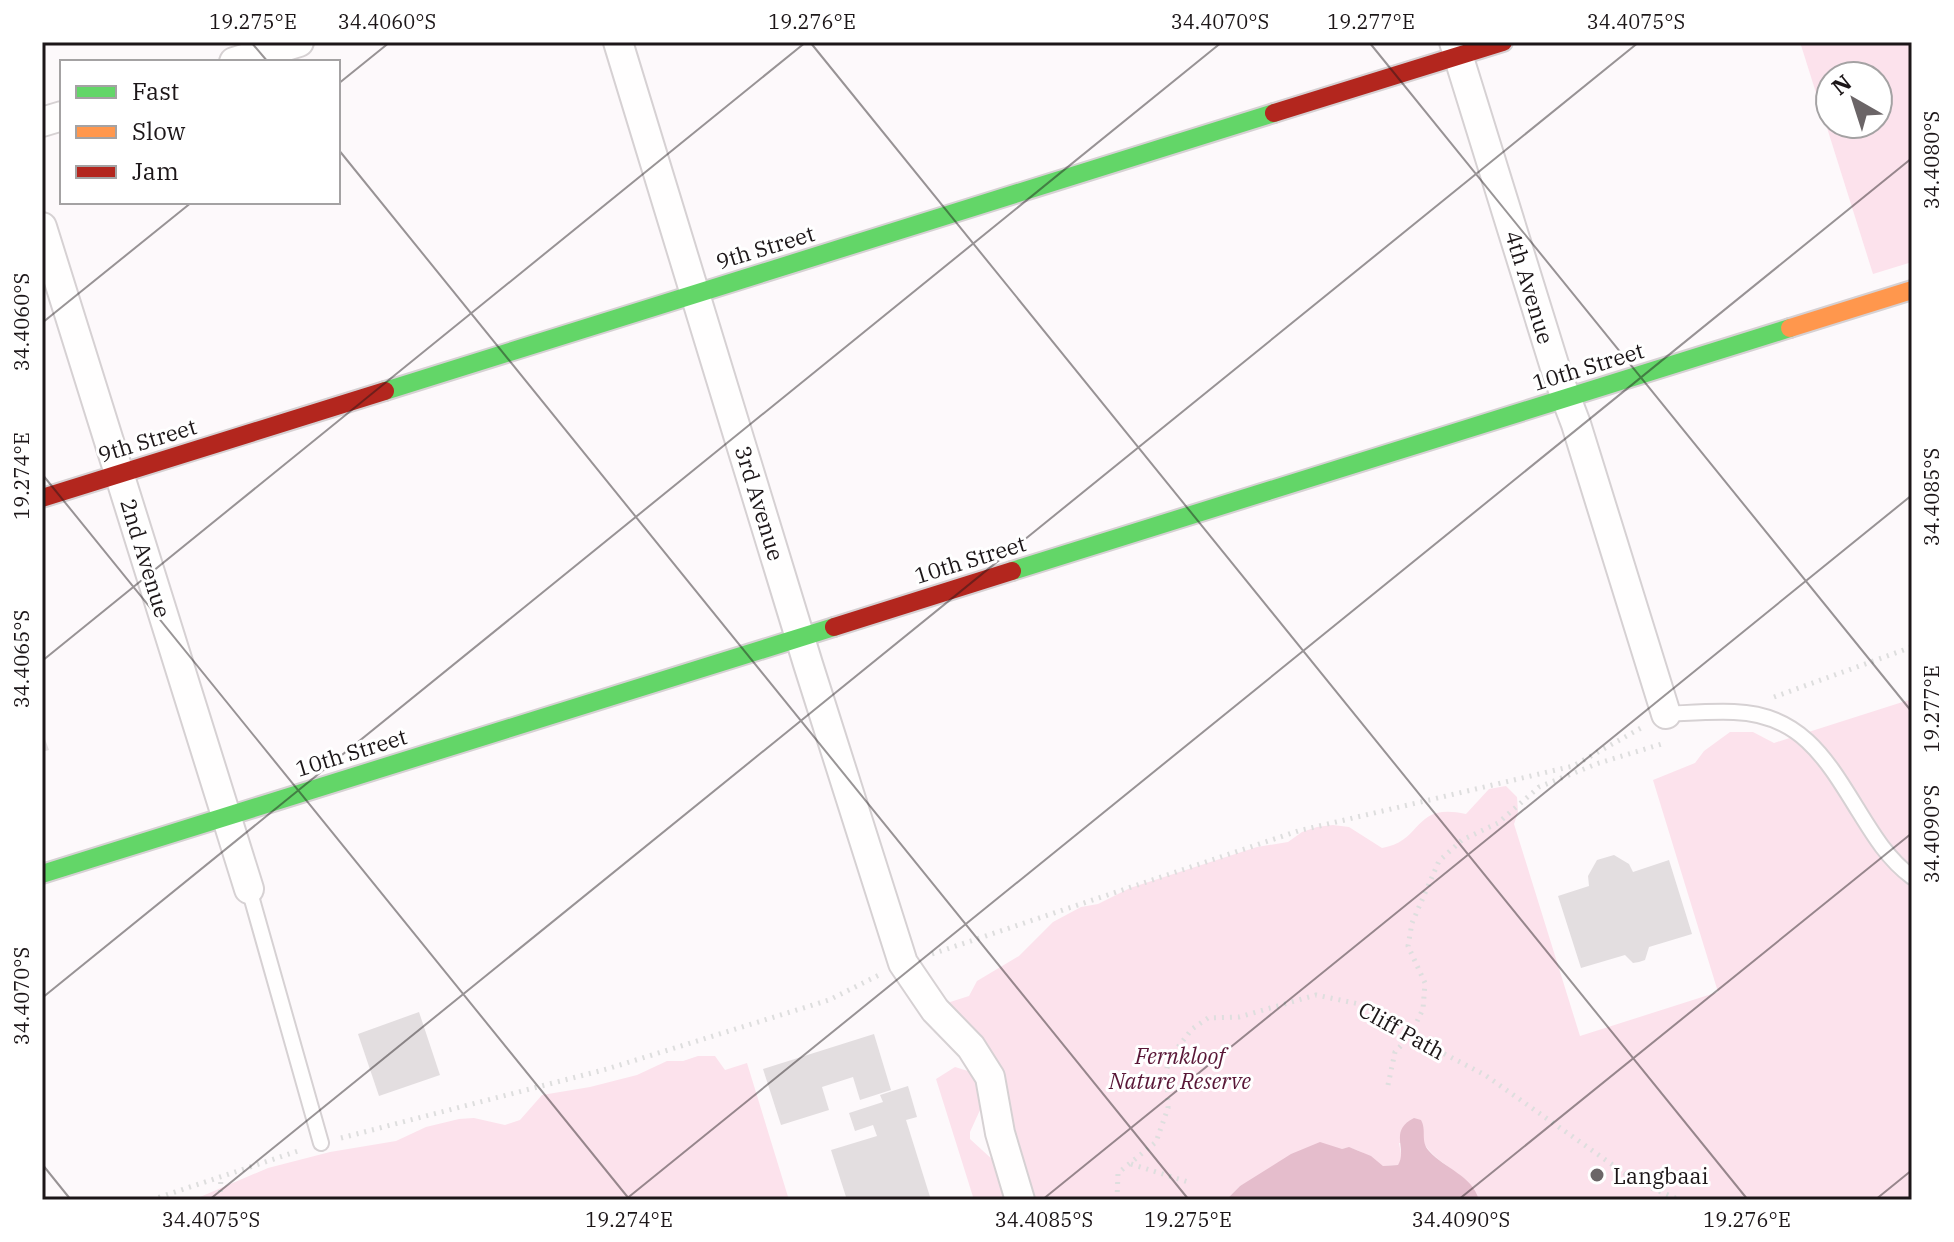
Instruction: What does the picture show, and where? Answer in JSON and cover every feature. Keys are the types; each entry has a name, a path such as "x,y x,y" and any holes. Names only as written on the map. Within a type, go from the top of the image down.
{"street":[{"path":"240,60 299,42"},
{"name":"3rd Avenue","path":"618,42 903,963 935,1010 971,1047 990,1077 1000,1133 1020,1200"},
{"name":"9th Street","path":"42,498 696,294 1456,49 1503,42"},
{"name":"4th Avenue","path":"1456,49 1666,714"},
{"name":"2nd Avenue","path":"42,227 249,889"},
{"name":"10th Street","path":"42,874 1912,290"}],"lane":[{"path":"1666,714 1733,711 1753,713 1786,724 1814,745 1833,769 1880,847 1912,877"},
{"path":"249,889 321,1143"}],"path":[{"path":"1733,711 1912,647"},
{"path":"1388,1085 1395,1052 1410,1036 1423,1009 1425,983 1408,946 1412,923 1439,861 1462,840 1498,823 1539,787 1599,763 1665,745 1666,714"},
{"name":"Cliff Path","path":"1117,1200 1118,1173 1156,1142 1168,1108 1167,1068 1192,1029 1208,1018 1239,1017 1316,995 1364,1005 1410,1036 1485,1075 1637,1182 1680,1200"},
{"path":"1130,1164 1188,1182"},
{"path":"220,1200 221,1176"}],"green space":[{"path":"1800,42 1912,42 1912,262 1873,274 1831,140 1894,140 1894,60 1814,60 1814,86"},
{"name":"Fernkloof Nature Reserve","path":"1912,699 1912,1200 1479,1200 1468,1183 1423,1142 1399,1143 1402,1159 1398,1165 1383,1166 1359,1151 1342,1149 1252,1180 1240,1186 1226,1200 1008,1200 1004,1191 1003,1200 974,1200 936,1079 955,1067 968,1071 947,1003 969,996 977,981 1019,956 1053,922 1081,907 1098,904 1130,888 1257,847 1288,842 1302,832 1317,827 1349,827 1382,848 1405,838 1436,813 1466,814 1489,789 1506,786 1517,797 1518,812 1514,824 1580,1036 1718,992 1653,780 1695,763 1704,751 1730,732 1753,732 1774,743","holes":["980,1110 998,1167 970,1139"]},
{"path":"715,1056 725,1070 747,1063 789,1200 193,1200 268,1168 330,1152 396,1141 426,1127 459,1119 474,1118 505,1125 520,1120 542,1095 637,1075 667,1061"}],"shaded area":[{"path":"1414,1118 1421,1120 1429,1151 1464,1178 1479,1200 1226,1200 1240,1186 1291,1154 1320,1142 1342,1149 1349,1147 1371,1156 1383,1166 1398,1165 1400,1134 1406,1123"}],"building":[{"path":"42,731 49,750 42,752"},
{"path":"1614,855 1629,864 1633,872 1669,860 1692,934 1649,947 1645,960 1639,962 1633,963 1625,955 1581,968 1558,896 1589,886 1588,876 1597,860"},
{"path":"419,1012 440,1075 379,1096 358,1034"},
{"path":"874,1034 891,1090 860,1100 853,1077 822,1087 829,1110 781,1125 763,1069"},
{"path":"908,1086 917,1117 906,1120 931,1200 847,1200 831,1150 877,1136 873,1125 855,1131 849,1113 883,1102 880,1095"}],"traffic: fast":[{"path":"385,391 1274,113"},
{"path":"1012,571 1790,328"},
{"path":"42,874 834,627"}],"traffic: slow":[{"path":"1790,328 1912,290"}],"traffic: jam":[{"path":"1274,113 1503,42"},
{"path":"42,498 385,391"},
{"path":"834,627 1012,571"}],"place":[{"name":"Langbaai","path":"1597,1175"}]}
